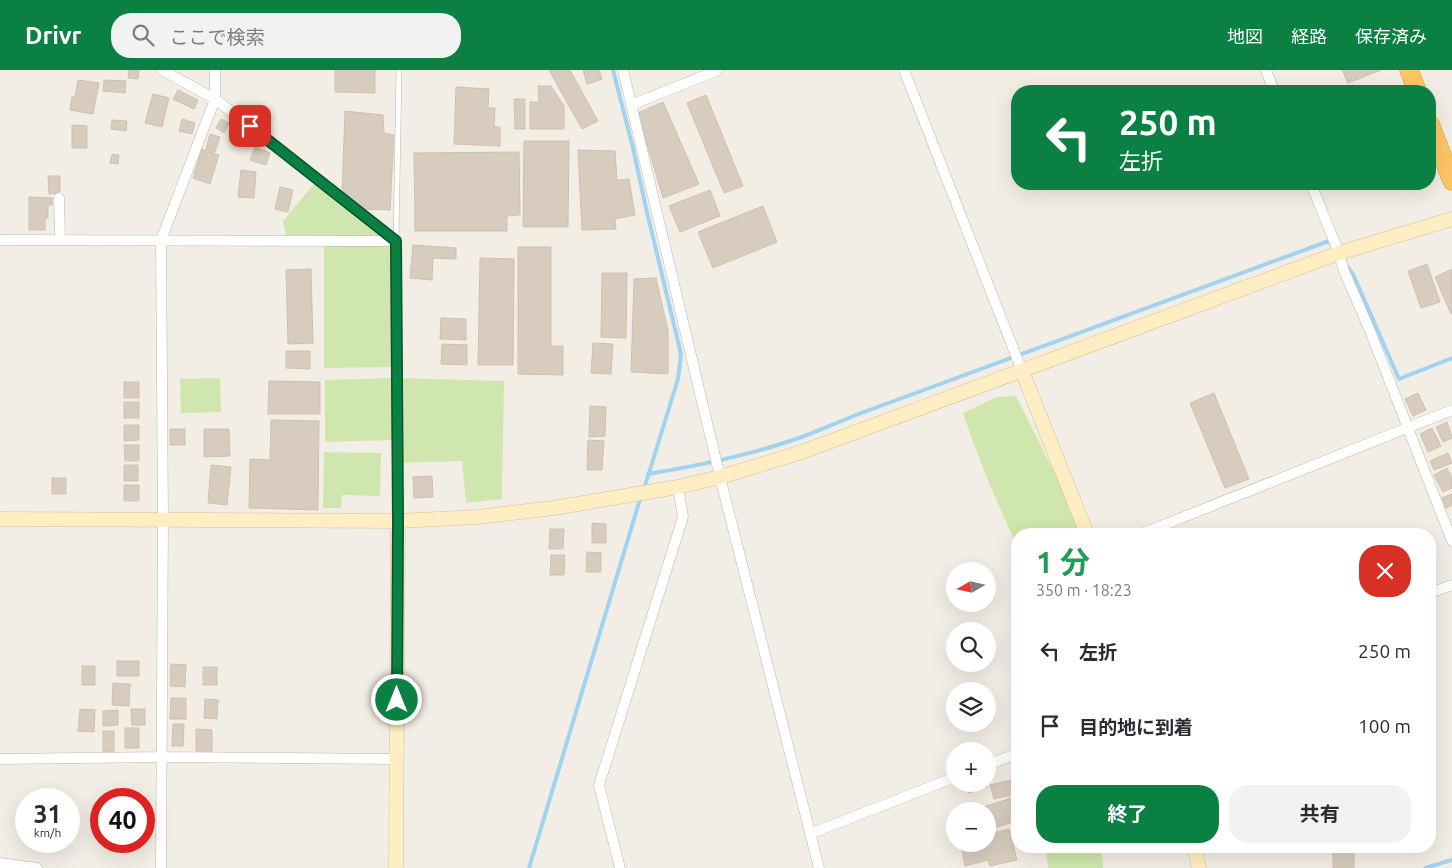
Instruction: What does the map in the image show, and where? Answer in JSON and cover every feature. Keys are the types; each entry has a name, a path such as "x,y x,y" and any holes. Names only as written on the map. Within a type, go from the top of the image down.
{"highway":[{"path":"1409,70 1415,85"},
{"path":"1436,133 1446,149 1452,181"}],"street":[{"path":"162,70 215,99 396,241"},
{"path":"161,868 163,519 161,240 215,99 215,70"},
{"path":"623,70 720,476 819,868"},
{"path":"631,105 718,70"},
{"path":"904,70 1085,528"},
{"path":"1266,70 1272,85"},
{"path":"1313,190 1452,541"},
{"path":"59,198 60,240"},
{"path":"0,519 398,521 477,517 554,508 678,487 799,453 1339,253 1452,219"},
{"path":"0,240 396,241"},
{"path":"396,241 398,521 396,868"},
{"path":"1156,528 1452,410"},
{"path":"620,868 599,784 682,517 678,487"},
{"path":"1436,591 1452,584"},
{"path":"996,762 1011,756"},
{"path":"0,759 162,757 396,759"},
{"path":"810,834 946,781"},
{"path":"1196,853 1199,868"},
{"path":"0,863 36,868"}],"lane":[{"path":"396,241 399,70"}],"green space":[{"path":"318,179 390,236 287,240 283,221"},
{"path":"324,240 396,241 397,367 324,368"},
{"path":"220,378 221,412 181,413 180,379"},
{"path":"397,378 504,381 502,499 466,503 462,461 397,463 396,386 392,440 325,442 325,380"},
{"path":"1016,396 1082,528 1011,528 1011,532 988,480 963,413 997,397"},
{"path":"324,452 381,453 380,496 342,495 341,508 323,508"},
{"path":"1046,853 1102,853 1103,868 1048,868"}],"building":[{"path":"129,70 139,70 138,79 128,78"},
{"path":"335,70 375,70 375,93 335,92"},
{"path":"549,70 570,70 598,121 582,129"},
{"path":"583,70 599,70 602,79 587,84"},
{"path":"1342,70 1381,70 1348,83"},
{"path":"78,80 99,83 93,114 70,110"},
{"path":"104,80 126,81 125,93 103,91"},
{"path":"538,86 551,86 564,106 564,129 530,129 530,102 539,102"},
{"path":"456,87 489,89 488,108 495,108 494,127 500,127 500,146 454,144"},
{"path":"178,90 198,100 194,109 173,99"},
{"path":"153,94 169,98 162,127 145,123"},
{"path":"706,95 743,186 724,193 687,103"},
{"path":"514,99 525,99 525,129 515,129"},
{"path":"663,102 699,184 663,198 638,113"},
{"path":"345,111 383,115 384,133 394,135 390,210 364,209 342,192"},
{"path":"182,119 195,123 192,134 179,131"},
{"path":"221,119 229,123 224,133 216,128"},
{"path":"112,120 127,121 126,131 111,129"},
{"path":"72,125 87,126 87,148 72,148"},
{"path":"210,134 220,137 215,152 206,149"},
{"path":"524,141 569,141 568,227 523,227"},
{"path":"255,147 270,153 266,165 250,160"},
{"path":"202,149 219,155 210,184 193,178"},
{"path":"578,150 615,151 617,180 629,179 635,215 615,219 616,229 582,230"},
{"path":"519,152 520,215 507,216 507,231 415,231 414,153"},
{"path":"112,154 119,155 118,164 110,163"},
{"path":"241,170 256,172 254,198 238,197"},
{"path":"48,176 60,176 60,191 58,193 49,194"},
{"path":"280,187 293,190 288,212 275,209"},
{"path":"710,190 720,216 680,232 669,206"},
{"path":"29,197 52,198 52,205 48,205 48,218 45,218 45,230 29,230"},
{"path":"763,206 777,242 713,268 698,232"},
{"path":"413,245 456,248 456,259 433,258 432,280 410,278"},
{"path":"518,247 551,247 551,346 563,346 563,375 518,374"},
{"path":"480,258 514,259 513,365 478,365"},
{"path":"1427,264 1440,302 1421,308 1408,271"},
{"path":"311,269 313,343 288,344 286,270"},
{"path":"1452,269 1452,314 1451,314 1435,277"},
{"path":"602,273 627,273 626,338 601,337"},
{"path":"656,278 668,331 668,374 631,372 634,279"},
{"path":"441,318 466,319 466,340 440,339"},
{"path":"593,343 613,344 611,374 591,373"},
{"path":"442,344 467,345 467,365 441,364"},
{"path":"286,351 310,351 310,369 286,368"},
{"path":"269,381 320,382 320,414 268,414"},
{"path":"124,382 139,382 139,398 124,398"},
{"path":"1214,393 1249,479 1225,488 1190,403"},
{"path":"1418,393 1426,410 1413,416 1405,399"},
{"path":"124,402 139,402 139,418 124,418"},
{"path":"590,406 606,407 605,436 589,437"},
{"path":"271,420 319,421 318,510 249,508 250,459 270,460"},
{"path":"1447,422 1452,438 1443,442 1436,427"},
{"path":"124,425 139,425 139,440 124,441"},
{"path":"1432,428 1441,446 1428,452 1420,434"},
{"path":"170,429 185,429 185,445 170,445"},
{"path":"204,429 229,429 230,456 204,457"},
{"path":"588,440 604,441 602,470 587,470"},
{"path":"124,445 139,445 139,461 125,461"},
{"path":"1448,453 1452,463 1434,470 1430,461"},
{"path":"124,465 138,465 138,481 124,481"},
{"path":"211,465 231,467 227,505 208,503"},
{"path":"1447,468 1452,478 1452,488 1443,492 1434,475"},
{"path":"432,476 433,497 414,498 413,477"},
{"path":"52,478 66,478 66,494 52,494"},
{"path":"124,485 139,485 139,501 124,501"},
{"path":"1452,494 1452,505 1446,508 1442,498"},
{"path":"592,523 606,524 606,543 592,543"},
{"path":"550,529 564,529 563,549 549,549"},
{"path":"587,552 601,553 601,572 586,572"},
{"path":"551,555 565,555 564,575 550,575"},
{"path":"117,661 139,661 139,676 117,676"},
{"path":"171,664 186,665 185,687 170,686"},
{"path":"82,666 95,666 95,685 82,685"},
{"path":"203,667 217,667 217,685 203,685"},
{"path":"113,683 130,684 129,706 112,705"},
{"path":"171,698 186,698 186,719 170,719"},
{"path":"205,699 218,700 217,719 204,718"},
{"path":"80,709 95,710 94,732 78,731"},
{"path":"131,709 145,709 145,725 132,725"},
{"path":"118,710 118,725 103,726 103,711"},
{"path":"173,724 184,724 183,746 172,746"},
{"path":"125,728 139,728 139,748 125,748"},
{"path":"196,729 212,730 212,751 196,751"},
{"path":"103,731 114,731 114,752 103,752"},
{"path":"1011,780 1011,795 994,799 992,792 996,792 996,784"},
{"path":"1011,798 1011,823 996,827 996,803"},
{"path":"1009,829 1011,853 1015,853 1017,860 990,866 988,860 965,866 962,852 996,852 996,832"},
{"path":"1333,853 1354,853 1354,868 1333,868"}],"waterway":[{"path":"613,70 681,354 678,379 644,489"},
{"path":"648,474 721,460 811,434 864,412 1329,241 1332,245"},
{"path":"1346,265 1353,274 1399,379 1452,358"},
{"path":"529,868 641,496"},
{"path":"1425,868 1452,860"}],"route":[{"path":"250,126 396,241 397,700"}]}
